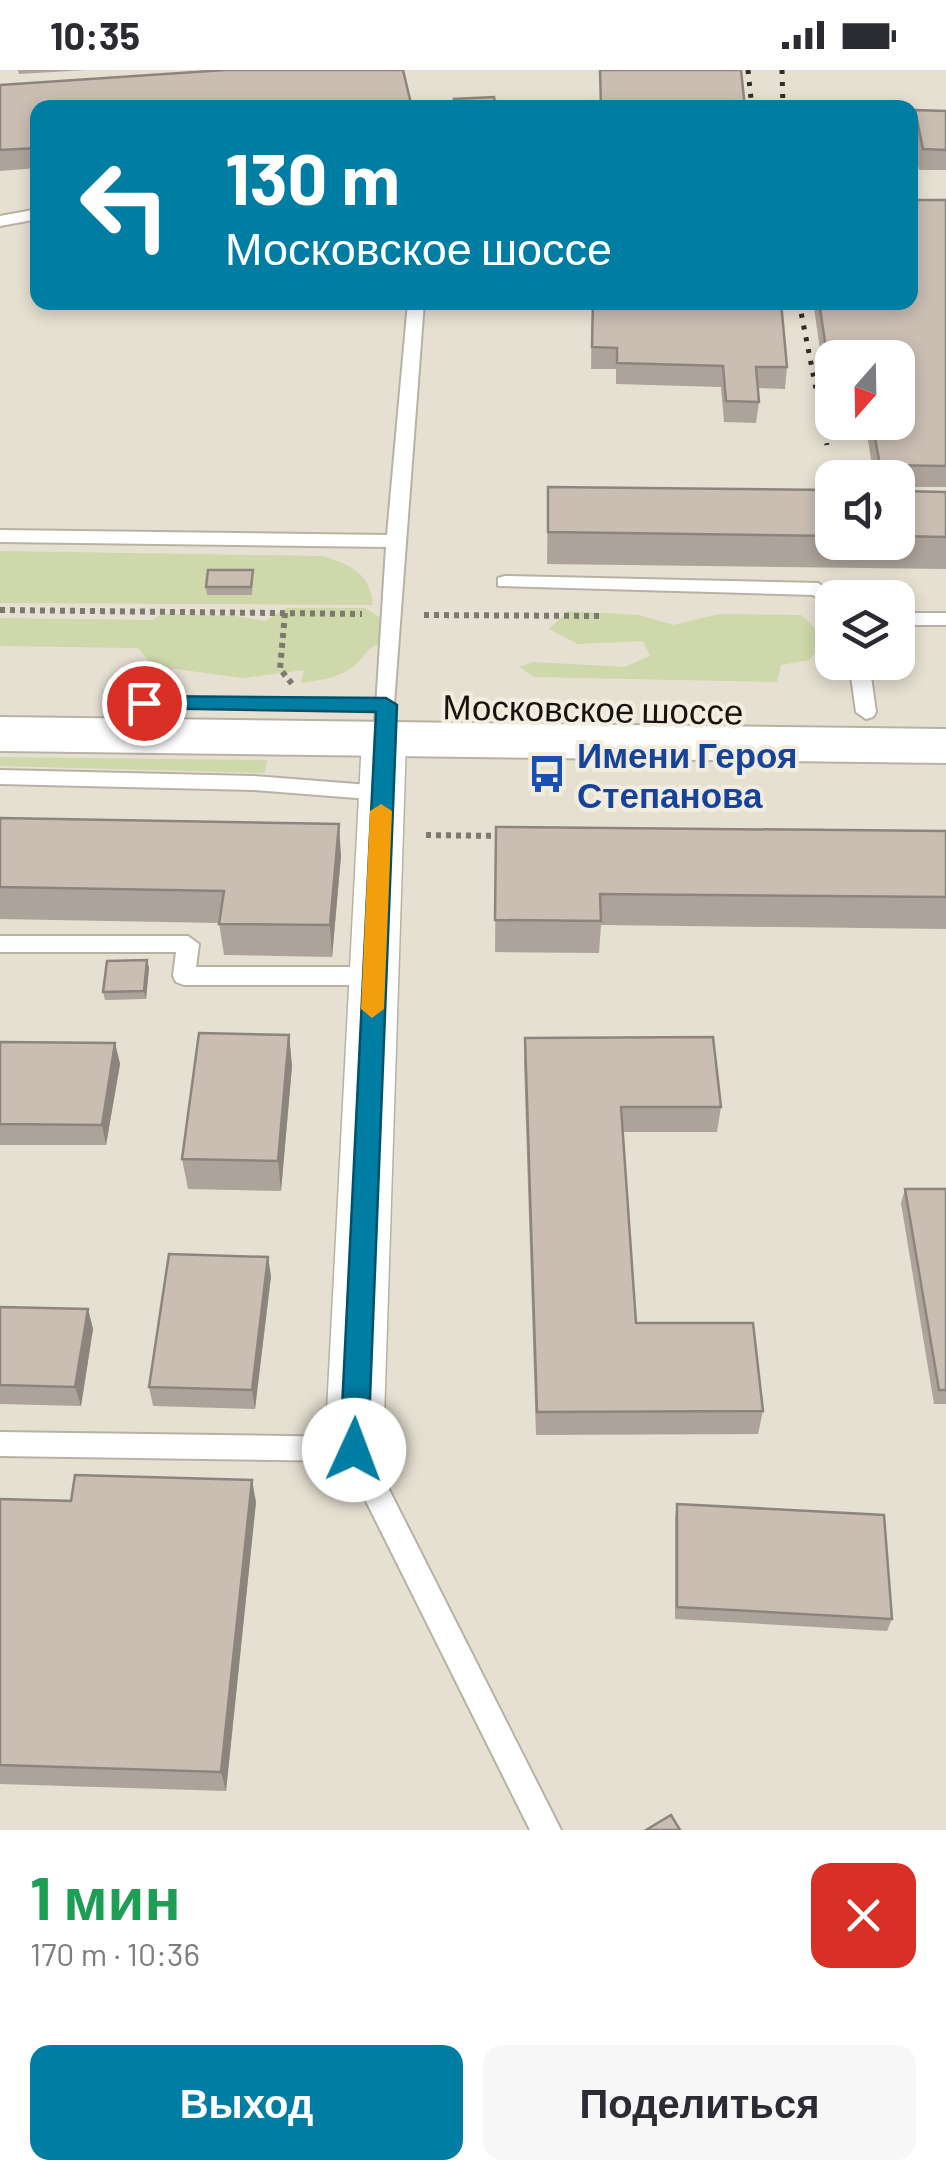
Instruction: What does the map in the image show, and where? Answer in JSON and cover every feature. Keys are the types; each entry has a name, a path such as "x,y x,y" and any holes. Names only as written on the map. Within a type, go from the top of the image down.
{"main road":[{"name":"Московское шоссе","path":"0,701 946,746"},
{"name":"Московское шоссе","path":"0,734 385,722 946,713"}],"street":[{"path":"354,1450 385,722"}],"lane":[{"path":"0,222 30,216"},
{"path":"385,722 415,310"},
{"path":"0,536 396,541"},
{"path":"504,582 815,589"},
{"path":"915,619 946,619"},
{"path":"862,680 866,712"},
{"path":"0,777 253,783 381,814"},
{"path":"0,944 188,944 184,976 374,976"},
{"path":"0,1444 354,1450 546,1830"}],"path":[{"path":"0,610 374,614"},
{"path":"284,613 280,669 292,685"},
{"path":"381,814 516,836"}],"green space":[{"path":"0,551 323,556 357,572 368,585 373,605 0,603"},
{"path":"287,608 365,608 385,621 379,644 349,669 330,678 301,683 304,670 243,678 153,666 138,648 0,646 0,618 152,620 162,614 265,621"},
{"path":"568,611 639,615 674,625 719,614 801,615 815,628 815,653 809,660 781,665 777,682 534,677 519,667 533,662 625,667 650,656 643,641 578,644 549,629"},
{"path":"0,757 267,760 265,773 0,766"}],"building":[{"path":"225,70 403,70 410,100 30,100 30,148 0,150 0,85"},
{"path":"600,70 741,70 744,100 601,100"},
{"path":"494,97 495,100 454,100"},
{"path":"918,110 946,111 946,150 923,149"},
{"path":"918,200 946,200 946,466 915,466 915,460 879,460 875,440 915,440 915,340 825,340 820,310 918,310"},
{"path":"593,310 782,310 787,367 756,367 759,402 726,401 723,366 617,363 617,348 592,347"},
{"path":"548,487 815,490 815,536 548,532"},
{"path":"915,491 946,492 946,537 915,536"},
{"path":"208,570 253,570 251,587 206,587"},
{"path":"0,818 339,824 330,925 219,924 224,891 0,887"},
{"path":"496,827 946,831 946,897 600,894 601,921 495,920"},
{"path":"147,960 144,991 103,992 107,961"},
{"path":"199,1033 289,1035 278,1161 182,1159"},
{"path":"713,1037 721,1107 621,1107 636,1323 753,1323 763,1411 537,1412 525,1038"},
{"path":"0,1042 115,1043 102,1125 0,1124"},
{"path":"905,1189 946,1189 946,1390 939,1390"},
{"path":"169,1254 268,1257 252,1390 149,1387"},
{"path":"0,1307 88,1309 75,1387 0,1385"},
{"path":"75,1475 252,1480 221,1772 0,1765 0,1499 71,1501"},
{"path":"677,1504 884,1515 892,1619 677,1607"},
{"path":"671,1815 680,1830 646,1830"}],"railway":[{"path":"748,70 751,100"},
{"path":"782,70 783,100"},
{"path":"801,310 827,445"}],"slow traffic":[{"path":"372,1009 381,811"}],"place":[{"name":"Имени Героя Степанова","path":"547,774"}],"route":[{"path":"144,703 386,705 354,1450"}]}
